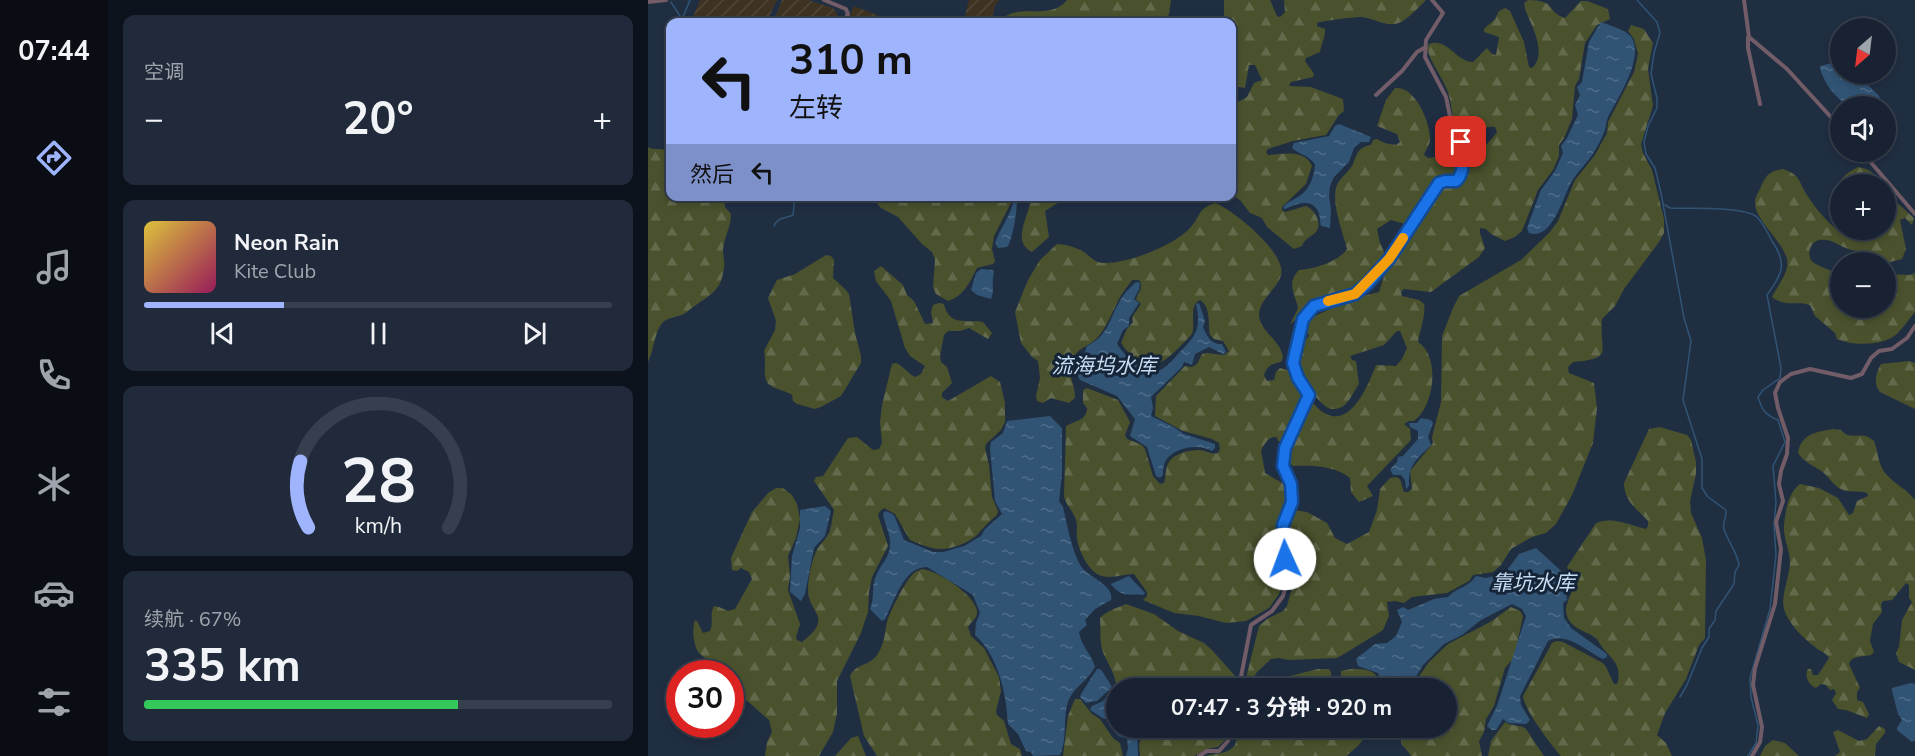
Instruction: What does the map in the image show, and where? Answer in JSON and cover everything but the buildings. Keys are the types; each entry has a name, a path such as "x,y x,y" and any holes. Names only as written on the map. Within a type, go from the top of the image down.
{"street":[{"path":"648,2 666,0"},
{"path":"824,0 846,9 848,14 846,18"},
{"path":"1240,678 1251,625 1272,611 1278,604 1283,596 1289,574 1285,559 1283,525 1292,502 1291,484 1283,466 1285,448 1309,395 1298,378 1293,363 1302,322 1314,306 1355,294 1367,284 1389,259 1439,183 1456,181 1463,173 1461,142 1453,131 1446,97 1425,57 1426,40 1443,14 1432,0"},
{"path":"1744,0 1749,36 1748,48 1760,104"},
{"path":"1749,36 1804,85 1830,115"},
{"path":"1376,95 1402,71 1417,52 1424,48"},
{"path":"1871,162 1915,214"},
{"path":"1752,756 1760,742 1762,727 1753,685 1755,668 1775,604 1781,549 1776,522 1783,501 1779,484 1787,454 1788,438 1775,393 1780,382 1791,374 1810,369 1851,378 1862,374 1879,351 1892,349 1907,338 1915,326"},
{"path":"1199,756 1207,751 1219,751 1229,738"}],"shaded area":[{"path":"700,0 777,0 769,18 692,18"},
{"path":"782,0 809,0 833,8 838,18 775,18"},
{"path":"969,0 999,0 992,18 971,18 965,15"},
{"path":"854,6 884,18 849,18"}],"green space":[{"path":"1067,0 1171,0 1166,18 1004,18 1023,11 1051,10"},
{"path":"1224,0 1270,0 1277,16 1280,17 1285,12 1284,0 1426,0 1408,17 1396,24 1360,17 1317,23 1317,26 1325,29 1320,52 1306,58 1305,61 1314,74 1313,77 1291,82 1289,86 1311,87 1343,99 1344,111 1326,135 1293,141 1268,149 1266,152 1268,155 1299,155 1309,161 1312,166 1306,184 1282,207 1285,212 1306,206 1315,213 1318,221 1316,232 1302,246 1294,249 1267,227 1262,218 1250,213 1236,198 1236,103 1247,97 1254,83 1262,80 1255,65 1249,65 1245,88 1236,87 1236,18 1224,17"},
{"path":"1528,0 1543,2 1559,16 1565,18 1581,1 1587,1 1608,9 1610,19 1597,25 1585,43 1579,79 1575,86 1572,119 1559,145 1559,156 1553,170 1538,190 1522,231 1505,241 1486,229 1480,228 1485,248 1479,257 1431,292 1404,289 1401,292 1402,296 1419,300 1424,304 1424,318 1418,342 1430,359 1432,382 1430,394 1421,414 1414,421 1404,424 1410,429 1411,440 1367,486 1373,496 1359,502 1351,492 1350,478 1344,474 1323,467 1293,466 1288,455 1312,402 1326,414 1335,416 1344,414 1351,409 1364,392 1376,365 1396,366 1407,348 1400,331 1397,331 1384,345 1350,356 1356,361 1359,384 1345,405 1337,409 1330,409 1311,391 1298,371 1299,352 1309,336 1305,327 1308,319 1355,298 1379,292 1387,267 1415,230 1437,192 1461,181 1469,162 1497,132 1495,127 1488,127 1469,139 1460,138 1455,127 1448,92 1427,48 1429,44 1441,44 1461,58 1473,62 1487,48 1496,55 1499,37 1484,32 1484,29 1495,19 1499,11 1505,8 1510,11 1524,42 1529,67 1532,68 1537,62 1538,47 1525,9 1524,3"},
{"path":"1631,25 1644,29 1653,43 1648,69 1653,106 1641,144 1652,170 1664,219 1664,233 1624,289 1615,306 1602,319 1603,346 1600,356 1573,362 1568,367 1569,373 1594,383 1597,408 1593,443 1572,495 1556,524 1546,533 1532,537 1511,549 1501,565 1493,572 1473,575 1469,581 1447,593 1412,597 1404,603 1387,602 1389,616 1383,630 1337,658 1271,659 1253,678 1246,678 1259,626 1287,606 1297,570 1287,533 1294,510 1307,512 1327,523 1335,538 1347,544 1369,532 1377,510 1380,489 1390,478 1400,479 1404,492 1412,489 1410,471 1433,443 1432,437 1441,402 1442,336 1453,308 1459,296 1521,260 1558,221 1575,180 1595,155 1607,133 1608,122 1634,72 1638,54 1634,39 1628,31"},
{"path":"1395,88 1409,92 1424,113 1430,140 1424,155 1428,158 1435,157 1444,145 1449,147 1451,155 1457,157 1458,171 1455,175 1443,177 1437,181 1405,224 1391,220 1377,229 1385,254 1366,281 1355,287 1316,299 1290,325 1298,308 1292,289 1295,275 1299,270 1312,268 1338,258 1347,249 1336,206 1338,183 1351,167 1359,151 1371,145 1373,140 1377,139 1396,145 1400,142 1397,134 1377,126 1386,100"},
{"path":"648,147 666,151 666,201 724,201 725,207 731,214 723,250 724,268 719,284 711,294 687,312 662,323 648,362"},
{"path":"1858,167 1874,174 1847,174"},
{"path":"1783,169 1796,176 1818,211 1830,223 1830,240 1896,240 1896,202 1914,218 1912,225 1905,218 1900,220 1906,249 1902,259 1896,260 1896,252 1860,252 1827,240 1816,241 1809,254 1814,263 1830,270 1830,318 1896,318 1896,274 1915,273 1915,312 1899,332 1891,338 1868,344 1837,339 1835,333 1815,316 1810,305 1786,303 1772,297 1787,269 1787,259 1780,244 1759,215 1755,200 1766,177 1774,171"},
{"path":"875,201 1012,201 994,236 992,249 995,261 993,264 977,268 962,292 948,301 936,294 933,287 935,259 932,252 898,217 881,208"},
{"path":"1027,201 1061,201 1045,211 1049,237 1032,252 1026,248 1022,237 1030,203"},
{"path":"1215,203 1246,223 1268,245 1281,266 1279,280 1262,304 1259,315 1262,326 1278,346 1283,357 1281,362 1268,367 1264,375 1267,381 1274,380 1280,368 1290,371 1306,399 1286,438 1281,442 1277,437 1271,438 1261,450 1265,473 1284,484 1287,491 1287,501 1279,527 1280,561 1284,577 1279,594 1269,608 1246,621 1226,623 1174,613 1143,600 1147,592 1134,574 1106,577 1093,571 1085,561 1080,549 1076,520 1064,496 1066,426 1080,420 1085,415 1087,408 1083,403 1083,390 1087,388 1118,400 1130,422 1125,435 1127,439 1142,445 1145,449 1153,476 1160,484 1164,483 1168,464 1177,455 1195,450 1218,453 1219,443 1183,431 1155,416 1156,396 1185,366 1192,367 1197,364 1202,354 1224,355 1229,351 1223,341 1214,339 1210,335 1204,303 1200,300 1194,306 1192,334 1174,352 1158,364 1140,363 1121,343 1133,322 1132,317 1141,304 1136,299 1140,282 1132,280 1099,336 1075,355 1070,370 1075,398 1069,403 1051,398 1043,403 1037,401 1040,378 1038,361 1021,343 1015,312 1028,280 1040,260 1057,244 1078,249 1101,263 1137,257 1173,241 1190,228 1202,210"},
{"path":"826,255 831,256 834,260 833,278 849,294 861,363 841,396 815,409 797,404 793,401 792,395 772,387 767,382 764,351 775,330 776,321 768,298 777,280 795,274"},
{"path":"881,266 903,285 925,324 933,323 931,312 933,305 939,303 944,304 946,311 954,319 983,322 992,333 988,339 969,328 948,331 944,335 940,356 941,362 947,367 952,383 942,393 942,397 948,401 991,376 1000,382 1005,403 1005,422 985,448 992,497 998,511 997,515 973,538 956,546 938,549 910,540 895,514 884,508 880,511 878,515 888,546 872,577 868,612 861,633 837,681 837,714 833,732 819,756 765,756 767,742 772,732 769,720 744,697 744,660 708,660 697,650 694,641 694,624 695,620 697,621 703,633 710,631 714,606 728,611 735,609 752,579 749,572 741,568 737,571 732,570 731,558 752,512 768,493 776,488 783,488 792,495 797,504 800,519 796,538 788,556 790,576 788,590 800,624 797,640 802,642 817,626 817,615 809,598 809,580 816,552 830,530 834,510 814,481 816,477 823,476 848,438 857,437 873,450 879,449 882,443 880,422 882,405 892,364 896,363 915,377 921,374 925,366 910,356 905,348 891,301 876,281 874,271"},
{"path":"1909,361 1915,363 1915,409 1880,392 1876,382 1881,364"},
{"path":"1660,427 1687,435 1691,440 1696,474 1690,501 1691,513 1702,538 1706,560 1705,638 1699,645 1686,679 1665,713 1657,735 1666,743 1672,756 1561,756 1533,718 1523,696 1552,643 1557,641 1603,663 1614,684 1617,684 1619,672 1613,659 1597,639 1574,625 1567,617 1567,605 1575,584 1567,567 1596,523 1609,520 1646,529 1648,526 1648,521 1626,495 1624,483 1649,429"},
{"path":"1833,429 1841,430 1849,435 1866,436 1874,441 1883,470 1915,500 1915,670 1899,662 1896,653 1899,647 1902,620 1912,602 1909,598 1909,585 1906,583 1892,600 1883,601 1881,604 1882,612 1873,624 1870,641 1874,652 1871,655 1855,658 1849,664 1860,688 1857,692 1857,700 1863,702 1869,714 1867,718 1838,709 1832,700 1836,693 1834,689 1830,690 1826,685 1821,684 1816,688 1809,683 1808,669 1811,669 1813,675 1818,675 1829,658 1811,644 1790,622 1783,606 1790,562 1784,521 1788,503 1796,488 1800,484 1819,488 1838,498 1849,515 1853,513 1857,501 1868,496 1864,492 1846,491 1835,485 1798,453 1802,442 1810,435"},
{"path":"922,569 929,570 954,584 975,605 976,616 968,627 971,636 984,648 999,677 1001,691 997,715 1004,721 1011,744 1020,749 1022,756 877,756 864,736 850,676 853,671 875,658 879,653 888,618 899,596 911,576"},
{"path":"1126,604 1154,614 1178,631 1204,643 1235,678 1114,678 1105,657 1101,639 1100,618"},
{"path":"1511,607 1520,611 1523,616 1514,658 1505,668 1494,706 1486,719 1484,732 1479,741 1482,756 1411,756 1402,744 1401,738 1457,738 1457,678 1418,678 1429,662 1448,644 1490,622"},
{"path":"1318,669 1329,669 1331,672 1331,678 1282,678"},
{"path":"1363,669 1375,674 1377,678 1341,678 1341,671"},
{"path":"1075,699 1080,699 1106,728 1106,738 1113,738 1120,743 1123,756 1063,756 1068,716"},
{"path":"1505,722 1526,729 1544,756 1488,756 1491,741"},
{"path":"1879,726 1885,729 1885,733 1876,744 1875,756 1835,756 1840,752 1833,732 1838,730 1859,741 1867,739"},
{"path":"858,736 866,756 835,756 851,738"},
{"path":"1141,738 1226,738 1218,747 1207,749 1194,756 1140,756"},
{"path":"1236,738 1364,738 1346,756 1206,756 1231,749"},
{"path":"1773,740 1785,743 1799,756 1760,756 1765,746"}],"water":[{"path":"1601,22 1623,31 1633,40 1635,49 1632,69 1608,117 1599,143 1572,181 1551,224 1537,234 1529,233 1527,228 1541,190 1555,171 1563,153 1561,146 1578,115 1575,105 1580,95 1577,87 1582,82 1589,42"},
{"path":"1830,64 1830,84 1867,84 1879,96 1836,96 1824,79 1820,66"},
{"path":"1339,124 1371,137 1369,142 1361,142 1354,148 1349,162 1334,177 1329,196 1330,228 1321,226 1319,212 1311,204 1302,203 1283,208 1288,202 1306,191 1311,183 1315,164 1292,148 1294,143 1329,136"},
{"path":"1013,201 1017,201 1011,238 1007,247 998,248 995,243"},
{"path":"981,269 994,272 991,299 977,295 971,290 976,273"},
{"name":"流海坞水库","path":"1136,282 1140,283 1134,299 1139,303 1129,318 1129,326 1123,330 1117,344 1141,368 1160,370 1170,363 1189,342 1196,332 1198,313 1196,304 1199,303 1205,321 1203,327 1206,334 1212,341 1222,344 1226,352 1223,354 1209,347 1195,354 1192,365 1184,362 1182,367 1151,397 1153,408 1151,416 1184,434 1215,444 1212,451 1194,447 1175,452 1166,460 1163,475 1160,478 1156,476 1147,447 1130,436 1135,419 1117,396 1080,380 1077,374 1087,346 1101,336 1118,303"},
{"path":"1050,416 1062,428 1062,474 1059,501 1063,507 1074,549 1080,565 1106,587 1111,600 1095,609 1085,620 1087,625 1079,632 1095,667 1069,699 1060,755 1033,756 1031,752 1026,751 1018,734 1008,724 1000,676 990,654 975,635 980,613 973,595 927,567 919,568 901,586 885,619 882,621 870,609 875,580 890,549 883,513 886,511 894,515 904,540 933,552 943,552 964,546 981,536 985,529 1002,514 995,501 991,442 1003,433 1007,421"},
{"path":"1421,418 1431,420 1433,423 1428,437 1431,445 1412,467 1409,486 1406,489 1405,480 1401,475 1393,475 1390,469 1397,462 1398,457 1403,456 1418,439 1418,431 1410,427 1409,423 1417,423"},
{"path":"825,506 831,511 825,536 814,548 805,594 801,601 790,592 792,556 800,528 800,510"},
{"name":"靠坑水库","path":"1536,548 1571,580 1569,590 1566,592 1567,600 1563,603 1564,618 1571,628 1607,654 1607,657 1603,659 1576,643 1562,638 1548,641 1520,696 1521,705 1530,720 1526,724 1508,723 1503,719 1496,730 1487,726 1497,706 1526,616 1522,609 1512,604 1481,620 1462,635 1444,644 1423,665 1415,678 1380,678 1378,673 1358,666 1356,659 1375,644 1387,643 1396,636 1402,622 1397,610 1403,607 1408,610 1434,599 1448,597 1470,583 1476,576 1486,578 1498,575 1508,569 1519,554"},
{"path":"1129,576 1145,593 1143,595 1121,593 1111,584"},
{"path":"1097,669 1100,669 1106,678 1106,693 1097,701 1086,703 1080,697"},
{"path":"1915,684 1915,740 1912,742 1897,730 1902,720 1898,714 1892,691 1892,688"},
{"path":"1106,698 1106,719 1090,710 1092,706"},
{"path":"1124,738 1137,738 1138,756 1126,756 1127,739"}],"waterway":[{"path":"683,17 690,0"},
{"path":"1637,0 1657,22 1660,33 1651,74 1657,108 1648,126 1644,142 1646,154 1655,168 1661,193 1684,318 1691,341 1683,400 1702,459 1702,488 1708,497 1726,510 1724,529 1739,565 1735,572 1734,584 1716,611 1715,620 1709,629 1709,637 1680,697"},
{"path":"671,2 681,18"},
{"path":"774,226 779,220 793,215 794,201"},
{"path":"1665,205 1670,208 1702,208 1750,213 1757,217 1763,225 1780,256 1781,269 1767,295 1781,368 1780,378 1763,390 1758,397 1765,412 1778,420 1785,442 1773,466 1776,555 1770,609 1750,678 1751,697 1758,725 1756,743 1748,756"}],"slow traffic":[{"path":"1328,301 1355,294 1367,284 1389,259 1403,238"}],"route":[{"path":"1285,559 1283,525 1292,502 1291,484 1283,466 1285,448 1309,395 1295,373 1293,363 1303,319 1314,306 1355,294 1367,284 1389,259 1439,183 1456,181 1460,178 1463,173 1461,142"}]}
